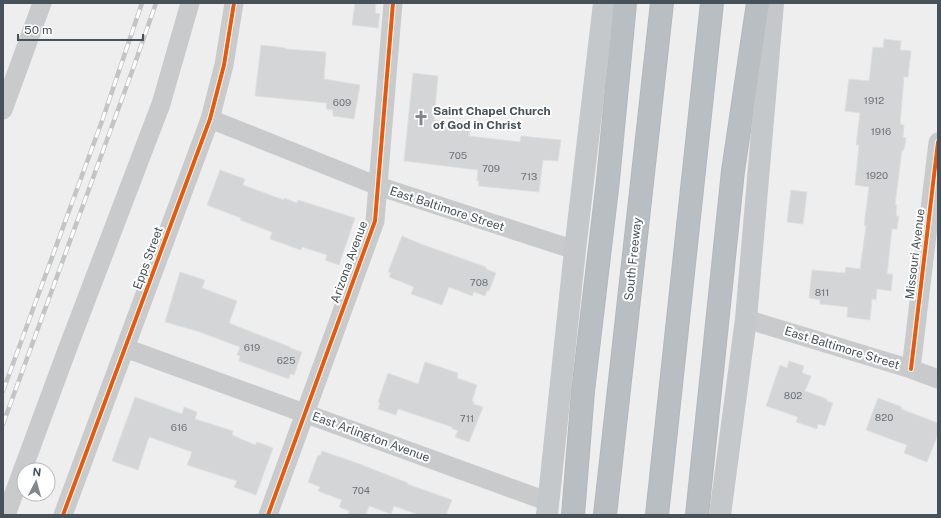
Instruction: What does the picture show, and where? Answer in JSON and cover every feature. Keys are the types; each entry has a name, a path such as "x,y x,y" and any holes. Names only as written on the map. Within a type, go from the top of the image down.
{"highway":[{"path":"573,515 583,391 608,180 625,3"},
{"name":"South Freeway","path":"605,515 662,3"},
{"path":"657,515 712,3"},
{"path":"697,515 733,171 758,3"}],"main road":[{"path":"548,508 575,250 604,3"},
{"path":"720,515 746,319 773,3"}],"street":[{"path":"3,110 42,3"},
{"path":"6,515 161,104 190,3"},
{"name":"Arizona Avenue","path":"268,515 374,220 393,3"},
{"name":"Epps Street","path":"63,515 210,119 224,65 229,4"},
{"name":"East Baltimore Street","path":"210,119 378,186 575,250"},
{"name":"Missouri Avenue","path":"911,369 938,142"},
{"name":"East Baltimore Street","path":"746,319 911,369 938,379"},
{"name":"East Arlington Avenue","path":"125,348 304,413 548,508"}],"building":[{"path":"355,3 376,3 375,13 380,14 378,28 352,25"},
{"path":"884,39 901,41 900,50 911,51 908,77 904,77 900,124 904,125 903,137 906,138 904,150 902,150 895,205 897,205 896,216 899,216 897,229 892,229 887,274 893,274 891,291 877,289 876,300 872,299 870,320 847,317 848,307 820,304 820,300 809,298 812,270 845,273 846,267 860,269 866,226 864,225 869,187 855,185 859,145 856,145 860,113 845,111 849,79 869,81 873,47 883,48"},
{"path":"261,45 286,49 326,52 324,79 360,85 354,119 333,116 333,110 326,109 327,103 255,96"},
{"path":"413,73 438,76 434,120 471,125 469,136 520,142 521,136 561,140 558,161 543,160 539,192 478,186 478,170 404,161"},
{"path":"220,170 245,179 243,185 284,200 284,198 297,203 298,200 355,218 339,265 325,260 327,255 302,247 301,250 270,239 272,232 207,205"},
{"path":"791,190 807,192 803,224 787,222"},
{"path":"402,236 486,267 486,269 496,273 489,291 487,291 485,296 474,292 472,296 449,287 442,305 411,294 414,287 389,277 391,273 388,272"},
{"path":"180,272 205,280 202,288 237,301 229,323 302,352 294,375 290,374 289,379 239,361 240,356 237,355 240,347 197,331 165,322"},
{"path":"789,361 804,366 802,373 811,376 805,391 827,399 827,401 833,403 825,426 818,424 817,429 796,422 798,417 766,406 780,365 787,368"},
{"path":"425,362 458,373 457,378 477,385 472,401 474,402 473,404 483,407 469,442 455,437 458,431 451,428 452,427 398,409 396,415 378,409 380,403 378,402 388,373 418,384"},
{"path":"135,397 182,414 184,407 197,412 195,419 233,431 232,435 255,445 257,442 273,448 256,495 234,487 237,481 187,465 192,452 149,437 138,470 112,461"},
{"path":"878,398 902,407 901,409 938,423 938,434 927,462 904,453 907,445 866,430"},
{"path":"322,451 452,500 446,515 419,515 394,506 391,514 369,506 366,515 348,515 349,511 339,507 342,500 318,491 320,487 308,482 318,455 320,456"}],"railway":[{"path":"3,391 102,121 142,3"},
{"path":"3,424 156,3"}],"cycle path":[{"path":"63,515 210,119 224,65 234,3"},
{"path":"268,515 375,221 393,3"},
{"path":"911,369 938,142"}],"place":[{"name":"Saint Chapel Church of God in Christ","path":"421,118"}]}
